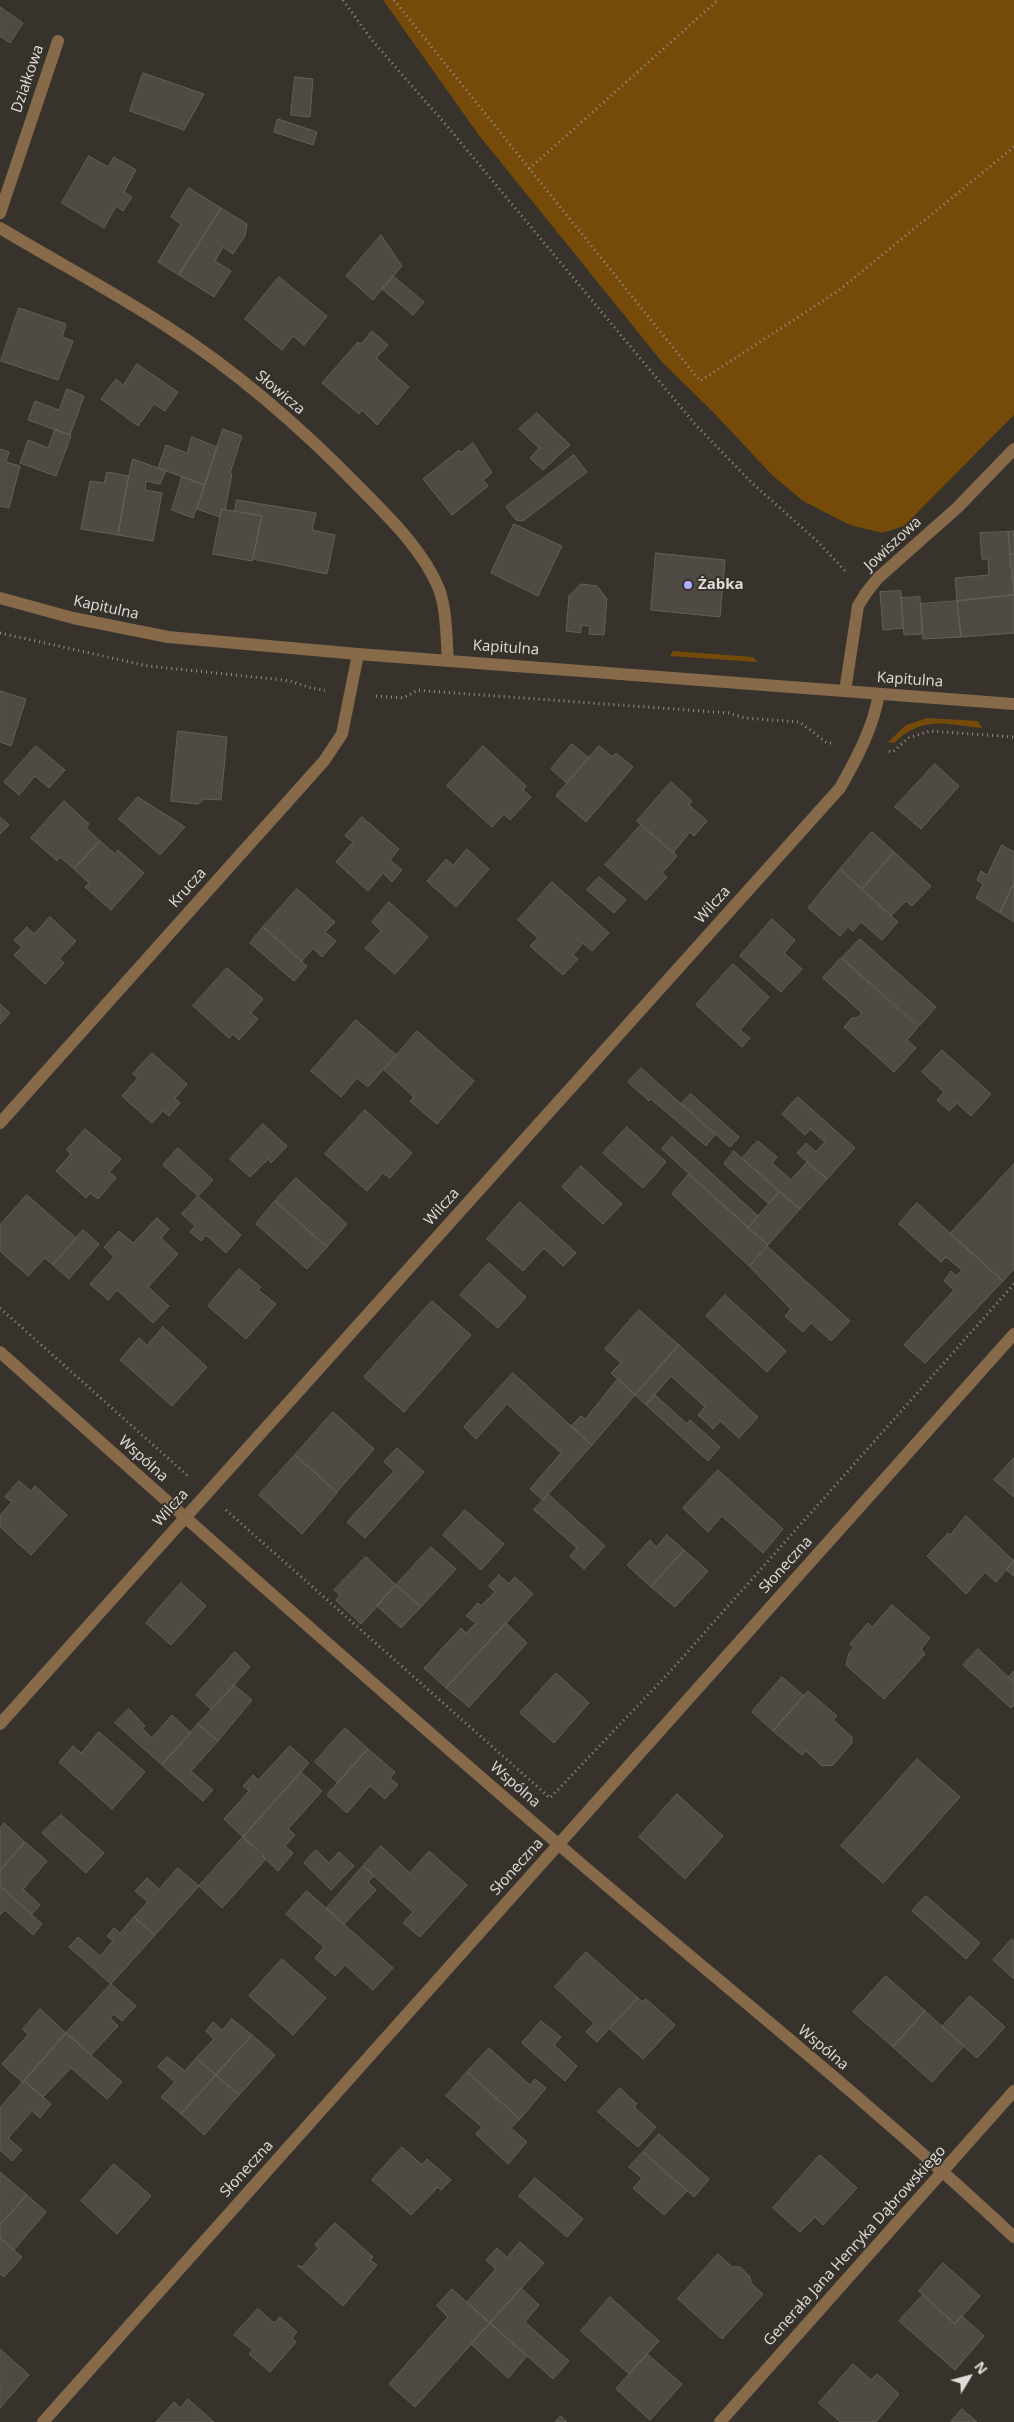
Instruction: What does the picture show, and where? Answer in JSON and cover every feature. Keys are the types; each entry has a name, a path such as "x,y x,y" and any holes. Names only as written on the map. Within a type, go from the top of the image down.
{"street":[{"name":"Działkowa","path":"0,212 58,41"},
{"name":"Słowicza","path":"0,228 168,327 241,381 328,455 396,527 427,567 439,589 444,605 448,660"},
{"name":"Jowiszowa","path":"845,691 858,606 866,593 878,578 958,507 1014,449"},
{"name":"Kapitulna","path":"0,598 73,618 168,637 358,654 1014,704"},
{"name":"Krucza","path":"0,1123 324,761 342,734 358,654"},
{"name":"Wilcza","path":"0,1724 840,788 862,746 875,715 879,694"},
{"name":"Słoneczna","path":"43,2422 1014,1334"},
{"name":"Wspólna","path":"0,1352 184,1518 559,1845 942,2170 1014,2237"},
{"name":"Generała Jana Henryka Dąbrowskiego","path":"720,2422 1014,2091"}],"path":[{"path":"343,0 371,39 447,126 694,423 752,483 817,540 866,593"},
{"path":"394,0 700,382 838,291 1014,147"},
{"path":"529,169 718,0"},
{"path":"0,633 148,666 283,680 312,689 396,699 403,698 418,690 427,690 729,712 745,718 800,722 827,743 862,746 893,752 908,738 930,731 1014,737"},
{"path":"0,1308 550,1798 666,1676 1014,1284"}],"shaded area":[{"path":"383,0 1014,0 1014,415 904,526 882,533 850,525 803,501 773,476 714,413 662,362 478,134"},
{"path":"673,651 753,657 757,662 670,656"},
{"path":"927,718 978,721 982,728 946,724 925,725 915,728 894,743 888,742 906,725"}],"building":[{"path":"0,7 23,23 10,43 0,36"},
{"path":"143,73 204,94 184,130 130,111"},
{"path":"295,77 313,79 310,117 291,115"},
{"path":"278,119 317,132 313,145 274,132"},
{"path":"89,156 108,167 114,157 136,170 124,192 132,197 123,211 116,206 104,228 62,203"},
{"path":"189,188 221,208 179,275 158,262 181,224 171,217"},
{"path":"221,208 247,224 245,236 233,254 223,247 215,261 231,271 214,297 179,275"},
{"path":"381,235 402,266 373,300 346,276"},
{"path":"393,276 424,302 413,315 382,289"},
{"path":"279,277 327,316 304,345 293,336 282,350 245,319"},
{"path":"19,308 66,324 62,337 73,341 58,380 1,361"},
{"path":"372,331 388,345 376,358 409,387 377,425 362,410 359,414 322,383 358,342 361,344"},
{"path":"137,364 178,392 165,411 154,404 138,426 101,399 116,379 123,385"},
{"path":"67,389 84,396 70,435 28,420 35,401 59,410"},
{"path":"537,413 570,445 543,470 530,458 539,448 519,429"},
{"path":"55,429 71,436 56,476 20,463 28,440 48,448"},
{"path":"223,429 242,436 230,473 232,474 225,510 222,509 220,517 197,509"},
{"path":"192,437 217,447 205,485 158,468 166,445 187,453"},
{"path":"473,443 492,473 483,480 488,486 452,515 423,479 459,450 461,452"},
{"path":"0,449 9,452 6,462 20,466 9,508 0,506"},
{"path":"574,455 587,472 523,521 516,520 506,507"},
{"path":"133,459 166,471 160,484 146,481 145,490 162,493 153,541 118,535"},
{"path":"107,472 129,476 118,535 81,529 90,481 104,483"},
{"path":"182,477 205,485 193,518 172,510"},
{"path":"237,500 316,513 312,530 335,535 327,574 253,559 262,516 235,511"},
{"path":"222,509 262,516 252,561 213,554"},
{"path":"514,524 562,546 538,596 491,573"},
{"path":"1014,531 1014,554 1010,554 1008,532"},
{"path":"1008,532 1014,595 957,601 955,578 989,575 988,559 982,559 980,533"},
{"name":"Żabka","path":"656,553 725,560 720,617 651,610"},
{"path":"1010,554 1014,554 1014,590"},
{"path":"581,584 597,586 607,599 604,635 589,634 590,626 581,625 581,633 566,631 569,596"},
{"path":"901,591 903,628 883,630 880,592"},
{"path":"1014,595 1014,633 961,637 957,601"},
{"path":"920,597 922,634 904,635 901,598"},
{"path":"957,601 961,637 923,639 921,604"},
{"path":"0,691 26,699 11,746 0,742"},
{"path":"178,731 227,737 221,800 204,799 198,804 171,801"},
{"path":"572,744 589,758 567,783 551,769"},
{"path":"36,746 65,770 49,788 35,776 19,795 4,782"},
{"path":"483,746 526,786 523,790 531,797 510,820 504,814 492,827 447,786"},
{"path":"599,746 613,757 616,753 633,767 586,822 556,796"},
{"path":"935,764 959,786 921,829 895,807"},
{"path":"671,782 692,801 689,805 707,821 694,836 690,832 673,853 637,821"},
{"path":"138,797 185,827 160,855 119,819"},
{"path":"64,801 89,824 86,828 100,841 74,869 60,857 57,861 31,838"},
{"path":"0,817 9,825 0,834"},
{"path":"362,817 399,849 390,860 402,870 392,882 383,873 368,891 336,862 353,842 345,836"},
{"path":"641,825 677,856 662,873 667,877 646,900 605,865"},
{"path":"872,832 894,852 862,889 840,869"},
{"path":"100,841 115,854 118,850 144,873 111,910 85,887 89,883 74,869"},
{"path":"1002,845 1014,852 1014,883 1000,913 976,898 983,884 977,880 981,871 987,875"},
{"path":"467,849 489,869 456,907 427,881 446,859 453,865"},
{"path":"894,852 931,886 912,906 906,901 891,916 862,889"},
{"path":"840,869 898,922 882,940 861,922 853,931 848,927 840,936 808,908"},
{"path":"599,877 626,900 614,913 587,890"},
{"path":"552,882 609,933 592,951 583,943 573,955 578,959 563,975 530,946 538,938 518,920"},
{"path":"1014,883 1014,922 1000,913"},
{"path":"297,889 335,922 325,932 336,941 322,957 313,948 302,961 263,927"},
{"path":"389,902 428,937 395,974 365,948 381,931 372,922"},
{"path":"50,917 76,941 59,959 64,963 45,984 14,955 22,947 14,940 27,927 34,934"},
{"path":"772,919 795,940 784,953 802,969 781,992 740,956"},
{"path":"263,927 307,966 294,981 250,943"},
{"path":"860,939 936,1007 919,1026 842,958"},
{"path":"841,958 918,1027 907,1040 916,1048 894,1072 844,1027 852,1018 857,1018 862,1013 823,978"},
{"path":"733,964 769,997 740,1030 750,1038 742,1047 696,1005"},
{"path":"227,968 263,999 251,1013 258,1019 239,1040 233,1034 229,1038 193,1006"},
{"path":"0,1004 10,1013 0,1024"},
{"path":"356,1020 396,1055 368,1087 357,1078 341,1097 311,1071"},
{"path":"417,1031 474,1081 437,1124 410,1101 414,1097 384,1070"},
{"path":"942,1050 991,1094 971,1116 957,1103 949,1111 937,1100 944,1092 922,1072"},
{"path":"152,1053 187,1084 175,1098 180,1103 169,1116 163,1111 152,1123 122,1096 138,1078 133,1074"},
{"path":"641,1068 715,1134 706,1146 628,1082"},
{"path":"691,1094 739,1137 730,1147 681,1104"},
{"path":"798,1097 855,1148 827,1179 797,1153 806,1143 816,1152 825,1142 810,1129 805,1135 782,1114"},
{"path":"365,1110 412,1153 390,1178 383,1173 367,1191 325,1154"},
{"path":"263,1124 287,1146 271,1163 268,1159 250,1177 230,1159"},
{"path":"627,1127 666,1162 643,1188 603,1153"},
{"path":"85,1129 121,1159 109,1172 116,1178 98,1199 90,1193 86,1198 56,1171 71,1154 67,1150"},
{"path":"672,1137 758,1216 748,1228 662,1149"},
{"path":"758,1141 777,1157 772,1163 791,1180 807,1162 827,1179 800,1209 742,1158"},
{"path":"178,1148 213,1180 198,1196 163,1165"},
{"path":"734,1151 779,1192 769,1204 724,1164"},
{"path":"1014,1164 1014,1269 1003,1281 950,1234"},
{"path":"581,1166 622,1204 603,1224 562,1187"},
{"path":"689,1174 768,1245 749,1266 672,1194"},
{"path":"296,1178 347,1224 327,1247 275,1201"},
{"path":"779,1192 800,1209 768,1245 748,1228"},
{"path":"27,1195 76,1238 53,1265 45,1258 28,1276 0,1251 0,1225"},
{"path":"198,1196 241,1235 226,1253 206,1235 201,1241 190,1232 195,1226 182,1214"},
{"path":"275,1201 327,1247 307,1269 256,1224"},
{"path":"520,1202 576,1253 563,1266 544,1248 523,1271 487,1239"},
{"path":"917,1203 1003,1281 925,1363 904,1345 954,1290 944,1281 951,1271 956,1276 962,1270 946,1257 941,1262 899,1224"},
{"path":"157,1218 169,1229 161,1238 178,1254 148,1287 169,1306 153,1323 117,1290 108,1300 90,1284 114,1257 104,1247 119,1231 133,1243"},
{"path":"83,1230 99,1244 69,1279 53,1265"},
{"path":"768,1247 850,1321 831,1341 811,1323 803,1332 785,1316 791,1309 750,1267"},
{"path":"489,1263 526,1297 498,1328 460,1295"},
{"path":"239,1269 261,1287 258,1290 276,1304 246,1339 208,1306"},
{"path":"725,1295 786,1351 767,1372 706,1316"},
{"path":"432,1301 471,1335 404,1412 364,1377"},
{"path":"639,1310 679,1345 635,1395 611,1373 621,1363 605,1349"},
{"path":"163,1327 207,1367 172,1406 120,1360 139,1338 147,1345"},
{"path":"679,1345 758,1417 739,1438 720,1421 713,1429 698,1415 705,1407 671,1376 646,1405 635,1395"},
{"path":"513,1373 592,1445 543,1500 530,1489 561,1453 507,1404 476,1439 464,1427"},
{"path":"618,1379 635,1395 592,1445 571,1426 581,1416 585,1419"},
{"path":"655,1395 687,1424 690,1420 720,1447 708,1461 646,1405"},
{"path":"333,1412 374,1449 337,1492 295,1455"},
{"path":"397,1448 424,1472 365,1538 347,1522 394,1471 384,1462"},
{"path":"295,1455 337,1493 302,1534 259,1495"},
{"path":"1014,1458 1014,1497 994,1480"},
{"path":"718,1470 783,1529 763,1553 722,1516 708,1532 683,1508"},
{"path":"19,1481 31,1491 35,1486 67,1515 31,1555 0,1527 0,1515 12,1502 5,1497"},
{"path":"548,1494 605,1546 584,1569 570,1556 577,1548 534,1510"},
{"path":"465,1510 504,1544 481,1570 443,1535"},
{"path":"966,1516 1014,1561 996,1582 985,1572 966,1594 927,1556 948,1533 950,1535"},
{"path":"667,1535 684,1550 651,1587 627,1565 650,1540 656,1547"},
{"path":"431,1547 456,1569 421,1607 396,1585"},
{"path":"684,1550 708,1571 675,1607 651,1587"},
{"path":"366,1557 396,1585 361,1624 336,1600 340,1595 334,1590"},
{"path":"1014,1561 1014,1576 1006,1570"},
{"path":"499,1575 509,1584 515,1577 533,1594 446,1688 424,1668 461,1628 466,1633 476,1623 466,1616 478,1603 481,1606 495,1592 489,1586"},
{"path":"181,1583 206,1606 171,1645 146,1623"},
{"path":"396,1585 421,1607 401,1628 377,1606"},
{"path":"892,1605 930,1638 921,1649 925,1654 884,1699 846,1665 849,1653 854,1647 850,1644 868,1623 872,1627"},
{"path":"506,1623 527,1643 469,1707 446,1688"},
{"path":"978,1649 1014,1682 1014,1705 1011,1708 963,1665"},
{"path":"235,1652 250,1667 212,1710 196,1695"},
{"path":"1014,1671 1014,1682 1009,1677"},
{"path":"556,1673 589,1703 554,1743 520,1713"},
{"path":"782,1677 804,1696 773,1731 752,1712"},
{"path":"234,1685 252,1700 218,1741 198,1724"},
{"path":"808,1691 837,1716 833,1720 852,1737 852,1743 833,1765 822,1766 806,1751 802,1755 773,1731"},
{"path":"129,1709 145,1726 142,1728 152,1738 172,1715 191,1733 162,1765 115,1723"},
{"path":"198,1724 218,1741 191,1771 213,1790 203,1801 162,1765"},
{"path":"345,1728 368,1749 338,1783 315,1762"},
{"path":"99,1732 145,1772 112,1809 59,1762 73,1746 81,1753"},
{"path":"290,1746 309,1763 243,1837 224,1819 249,1791 243,1786 253,1775 258,1780"},
{"path":"368,1749 395,1772 390,1778 398,1785 385,1799 370,1786 347,1813 327,1795"},
{"path":"917,1759 960,1797 883,1883 841,1846"},
{"path":"301,1772 322,1791 288,1829 295,1835 285,1846 293,1853 278,1871 243,1837"},
{"path":"677,1794 723,1836 685,1879 639,1837"},
{"path":"61,1815 104,1853 86,1873 42,1833"},
{"path":"4,1823 25,1842 0,1871 0,1829"},
{"path":"243,1837 263,1854 265,1860 222,1908 199,1886"},
{"path":"25,1842 47,1861 23,1889 40,1905 32,1914 0,1886 0,1871"},
{"path":"381,1846 410,1873 429,1851 467,1885 420,1937 403,1923 413,1912 363,1866"},
{"path":"316,1850 329,1863 339,1852 354,1866 331,1890 304,1863"},
{"path":"363,1866 374,1876 368,1882 376,1890 344,1924 326,1909"},
{"path":"178,1868 199,1886 155,1935 134,1917 148,1902 135,1891 147,1878 159,1889"},
{"path":"0,1886 42,1924 33,1935 5,1910 0,1915"},
{"path":"307,1891 393,1968 373,1990 345,1965 335,1976 315,1958 324,1947 286,1914"},
{"path":"926,1896 980,1943 966,1959 912,1911"},
{"path":"134,1917 155,1935 111,1984 69,1947 78,1937 100,1956 113,1941 107,1936 114,1928 120,1933"},
{"path":"1012,1939 1014,1943 1014,1979 993,1960"},
{"path":"586,1952 638,1998 597,2042 586,2032 594,2023 555,1987"},
{"path":"282,1959 326,1998 293,2035 249,1996"},
{"path":"886,1976 925,2011 893,2047 853,2012"},
{"path":"111,1984 136,2006 122,2021 114,2014 110,2018 118,2026 91,2055 66,2033"},
{"path":"970,1996 1005,2027 977,2058 942,2027"},
{"path":"638,1998 643,2002 646,1999 675,2025 643,2059 610,2029"},
{"path":"40,2009 66,2033 23,2083 2,2064 28,2035 23,2029"},
{"path":"925,2011 964,2046 932,2082 893,2047"},
{"path":"232,2019 252,2035 216,2075 196,2058 214,2039 206,2031 213,2022 222,2030"},
{"path":"541,2021 561,2037 554,2045 577,2066 565,2081 522,2043"},
{"path":"66,2033 122,2082 107,2099 71,2068 43,2097 24,2081"},
{"path":"252,2035 275,2055 239,2095 216,2075"},
{"path":"489,2048 530,2085 535,2079 546,2088 520,2119 467,2072"},
{"path":"167,2057 185,2071 196,2058 216,2075 181,2114 161,2097 175,2082 158,2067"},
{"path":"467,2072 520,2119 511,2128 527,2142 508,2164 476,2134 482,2127 446,2096"},
{"path":"216,2075 239,2095 204,2135 181,2114"},
{"path":"24,2081 51,2104 40,2118 32,2111 8,2138 22,2150 12,2161 0,2150 0,2108"},
{"path":"620,2088 637,2104 634,2107 656,2127 638,2147 598,2112"},
{"path":"659,2134 709,2179 694,2197 643,2152"},
{"path":"402,2147 422,2165 427,2159 451,2180 441,2190 438,2187 411,2215 372,2180"},
{"path":"643,2152 687,2191 664,2215 633,2188 642,2178 629,2167"},
{"path":"820,2155 857,2188 823,2225 815,2217 800,2232 773,2208"},
{"path":"114,2164 151,2196 117,2234 81,2201"},
{"path":"0,2172 27,2195 0,2225"},
{"path":"535,2178 583,2219 567,2237 519,2196"},
{"path":"27,2195 46,2212 14,2250 0,2238 0,2225"},
{"path":"335,2223 373,2257 370,2260 377,2265 343,2306 297,2265 302,2267 319,2248 315,2245"},
{"path":"0,2238 22,2257 4,2277 0,2274"},
{"path":"520,2242 544,2263 490,2323 467,2302 496,2269 486,2260 497,2248 507,2257"},
{"path":"718,2254 732,2267 740,2267 750,2277 751,2283 763,2294 722,2339 678,2299"},
{"path":"943,2263 980,2296 955,2324 919,2291"},
{"path":"521,2288 539,2305 525,2322 569,2361 553,2379 490,2323"},
{"path":"452,2289 490,2323 415,2407 389,2384 448,2317 437,2306"},
{"path":"923,2295 955,2324 962,2316 984,2336 955,2370 899,2321"},
{"path":"610,2297 659,2341 629,2374 581,2331"},
{"path":"258,2309 274,2323 280,2317 297,2332 292,2338 296,2342 270,2372 249,2354 253,2350 234,2335"},
{"path":"490,2323 527,2356 508,2378 471,2344"},
{"path":"0,2349 29,2375 0,2408"},
{"path":"647,2354 682,2384 650,2420 616,2389"},
{"path":"853,2364 871,2380 877,2374 899,2394 876,2422 840,2422 819,2403"},
{"path":"188,2399 214,2422 156,2422 174,2402 180,2408"},
{"path":"962,2409 977,2422 951,2422"},
{"path":"561,2416 567,2422 555,2422"}],"place":[{"name":"Żabka","path":"688,585"}]}
